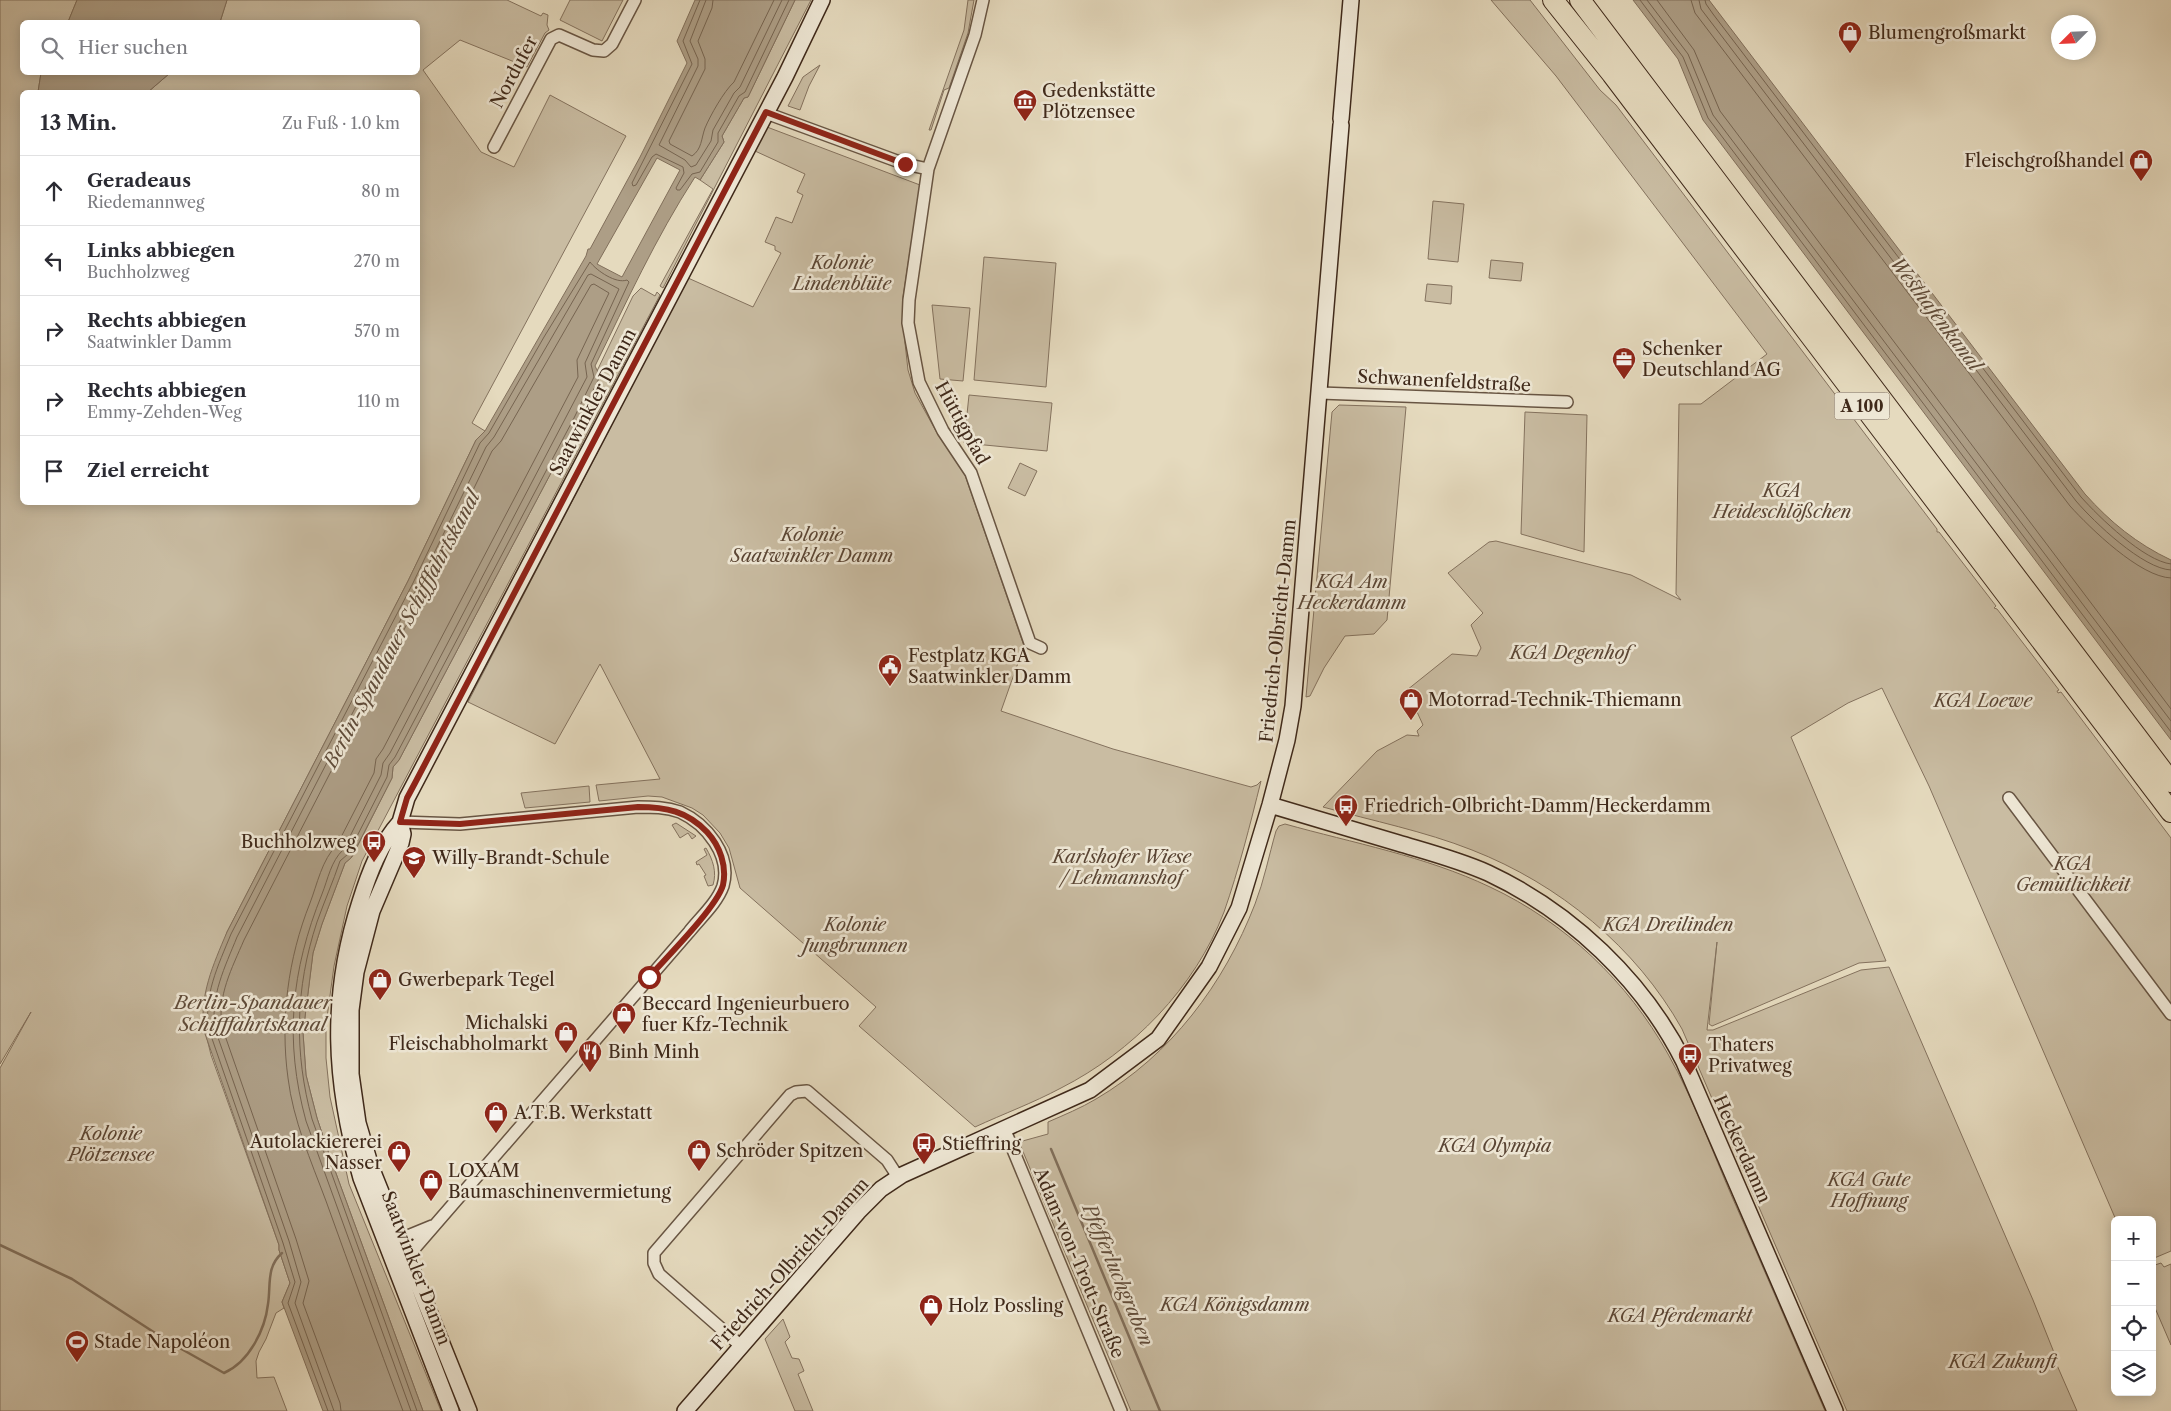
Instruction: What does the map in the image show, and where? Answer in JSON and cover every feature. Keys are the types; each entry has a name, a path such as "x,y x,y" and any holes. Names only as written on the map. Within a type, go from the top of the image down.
{"highway":[{"name":"A 100","path":"1553,0 1612,74 2171,812"},
{"name":"A 100","path":"1580,0 2171,782"}],"street":[{"name":"Nordufer","path":"494,147 551,39 559,35 599,52 609,49 635,0"},
{"name":"Saatwinkler Damm","path":"451,1411 395,1248 362,1140 354,1096 349,1041 351,1006 366,929 374,904 401,843 403,834 400,822 407,798 766,112 822,0"},
{"name":"Hüttigpfad","path":"983,0 975,35 928,169 909,300 908,323 915,366 932,410 971,473 1030,643 1041,648"},
{"name":"Friedrich-Olbricht-Damm","path":"685,1411 858,1212 881,1189 898,1177 1090,1090 1158,1039 1209,967 1231,925 1246,888 1270,805 1287,740 1293,706 1320,393 1350,0"},
{"path":"766,112 905,164 928,169"},
{"name":"Schwanenfeldstraße","path":"1320,393 1567,402"},
{"path":"2009,798 2171,1014"},
{"name":"Heckerdamm","path":"1270,805 1454,860 1487,873 1526,894 1573,926 1620,971 1657,1016 1684,1062 1835,1411"},
{"path":"395,1248 434,1226 710,907 722,886 724,872 721,854 711,836 701,826 680,812 661,807 638,807 460,824 400,822"},
{"path":"741,1346 660,1274 654,1263 654,1253 790,1095 796,1092 807,1091 887,1160 898,1177"},
{"name":"Adam-von-Trott-Straße","path":"1004,1128 1121,1411"},
{"name":"Saatwinkler Damm","path":"395,1248 468,1411"}],"green space":[{"name":"Kolonie Plötzensee","path":"0,0 77,0 69,20 20,20 20,75 41,75 38,90 20,90 20,505 420,505 420,90 150,90 168,75 420,75 420,20 221,20 227,0 507,0 541,16 543,13 548,15 547,25 549,30 545,33 527,67 460,40 423,70 481,152 514,167 550,95 626,136 472,423 485,431 476,440 408,581 227,932 202,1018 211,1055 279,1245 290,1283 282,1302 284,1308 276,1313 256,1361 257,1378 274,1377 287,1411 0,1411 0,1068 31,1012 0,1064"},
{"path":"570,0 623,0 602,41 560,20"},
{"path":"795,0 811,0 663,288 660,286 713,189 700,180 724,142 722,136 744,98 748,97"},
{"path":"968,0 974,0 968,33 949,88 944,90 931,130 929,130 964,30"},
{"path":"1491,0 1530,0 1600,90 1616,105 1937,529 1937,532 1939,532 1996,606 1994,608 1997,609 2059,690 2057,691 2058,693 2061,692 2171,838 2171,1251 2156,1257 2156,1216 2114,1216 1929,786 1882,688 1848,703 1791,737 1886,961 1859,963 1712,1026 1709,1024 1717,942 1707,1030 1713,1030 1861,970 1889,967 2033,1300 2055,1355 2053,1356 2077,1411 1847,1411 1682,1029 1642,971 1618,945 1565,900 1504,864 1435,837 1323,807 1377,751 1407,735 1419,736 1417,731 1423,725 1407,690 1452,654 1477,656 1481,648 1471,625 1483,613 1448,573 1489,542 1496,541 1631,575 1681,600 1676,594 1679,404 1701,404 1767,354 1556,76"},
{"path":"820,65 809,86 800,110 788,106 803,77"},
{"path":"767,127 920,185 903,297 908,370 915,393 937,433 965,475 1024,646 1001,711 1113,749 1251,787 1261,781 1224,912 1212,940 1178,992 1136,1037 1087,1073 1040,1099 975,1127 859,1026 876,1007 740,888 729,848 720,833 703,815 692,808 662,797 648,796 599,801 596,785 660,779 600,664 555,744 468,702 688,278 753,307 781,253 775,250 775,246 765,242 776,217 792,223 803,195 797,192 805,174 755,151"},
{"path":"1433,201 1464,204 1458,262 1428,259"},
{"path":"984,257 1056,263 1046,387 974,380"},
{"path":"1491,260 1523,263 1521,281 1489,278"},
{"path":"1427,284 1452,286 1451,304 1425,301"},
{"path":"641,288 655,296 657,292 660,295 362,861 347,906 334,966 326,1025 326,1058 330,1097 349,1184 441,1411 423,1411 330,1157 317,1118 306,1075 303,1033 313,953 345,863 352,857 392,778 393,767 399,760 579,420 600,376 597,371 633,296"},
{"path":"932,305 970,308 963,381 940,379"},
{"path":"969,395 1052,403 1047,451 964,443"},
{"name":"KGA Am Heckerdamm","path":"1339,405 1406,407 1387,620 1374,634 1345,636 1324,668 1310,696 1306,697 1332,412"},
{"path":"1525,412 1587,415 1584,552 1521,534"},
{"path":"1020,463 1037,471 1025,496 1008,488"},
{"path":"589,786 590,802 525,808 521,793"},
{"path":"676,823 696,836 692,839 688,833 680,838 672,825"},
{"path":"1285,824 1415,858 1490,887 1518,901 1569,936 1614,979 1634,1002 1652,1028 1686,1089 1825,1411 1131,1411 1019,1142 1048,1134 1048,1122 1090,1102 1123,1081 1171,1039 1192,1015 1228,962 1242,934 1264,877 1276,831 1279,826"},
{"path":"706,848 714,871 713,885 708,886 704,876 706,875 696,862 707,855 704,849"},
{"path":"2161,1263 2164,1267 2171,1264 2171,1345 2156,1310 2156,1265"},
{"path":"783,1319 790,1337 785,1342 792,1358 799,1359 804,1371 798,1374 813,1411 795,1411 765,1339"}],"water":[{"path":"77,0 227,0 221,20 69,20"},
{"name":"Berlin-Spandauer Schifffahrtskanal","path":"695,0 795,0 748,97 744,98 722,136 724,142 700,180 695,177 642,270 595,366 600,376 579,420 399,760 393,767 392,778 351,858 345,863 322,924 313,953 303,1033 306,1075 317,1118 330,1157 423,1411 323,1411 282,1302 290,1283 279,1245 204,1031 204,1005 208,981 227,932 408,581 476,440 485,431 586,256 588,249 590,249 640,157 687,63 677,41","holes":["657,158 680,170 622,277 597,264"]},
{"name":"Westhafenkanal","path":"1633,0 1709,0 2085,494 2125,532 2171,560 2171,740 1703,120 1678,59"},
{"path":"41,75 168,75 150,90 38,90"}],"waterway":[{"name":"Pfefferluchgraben","path":"1051,1149 1160,1411"},
{"path":"0,1245 72,1279 169,1342 224,1373 241,1361 259,1334 268,1304 271,1270 273,1264 282,1253"}],"place":[{"name":"Blumengroßmarkt","path":"1850,54"},
{"name":"Gedenkstätte Plötzensee","path":"1025,122"},
{"name":"Fleischgroßhandel","path":"2141,182"},
{"name":"Schenker Deutschland AG","path":"1624,380"},
{"name":"Festplatz KGA Saatwinkler Damm","path":"890,687"},
{"name":"Motorrad-Technik-Thiemann","path":"1411,721"},
{"name":"Friedrich-Olbricht-Damm/Heckerdamm","path":"1346,827"},
{"name":"Buchholzweg","path":"374,863"},
{"name":"Willy-Brandt-Schule","path":"414,879"},
{"name":"Gwerbepark Tegel","path":"380,1001"},
{"name":"Beccard Ingenieurbuero fuer Kfz-Technik","path":"624,1035"},
{"name":"Michalski Fleischabholmarkt","path":"566,1054"},
{"name":"Binh Minh","path":"590,1073"},
{"name":"Thaters Privatweg","path":"1690,1076"},
{"name":"A.T.B. Werkstatt","path":"496,1134"},
{"name":"Stieffring","path":"924,1165"},
{"name":"Schröder Spitzen","path":"699,1172"},
{"name":"Autolackiererei Nasser","path":"399,1173"},
{"name":"LOXAM Baumaschinenvermietung","path":"431,1202"},
{"name":"Holz Possling","path":"931,1327"},
{"name":"Stade Napoléon","path":"77,1363"}],"route":[{"path":"649,977 710,907 722,886 724,872 721,854 711,836 701,826 680,812 661,807 638,807 453,824 400,822 403,810 407,798 766,112 905,164"}],"park label":[{"name":"Kolonie Lindenblüte","path":"842,273"},
{"name":"KGA Heideschlößchen","path":"1782,501"},
{"name":"Kolonie Saatwinkler Damm","path":"812,545"},
{"name":"KGA Degenhof","path":"1570,653"},
{"name":"KGA Loewe","path":"1983,701"},
{"name":"Karlshofer Wiese / Lehmannshof","path":"1122,868"},
{"name":"KGA Gemütlichkeit","path":"2073,874"},
{"name":"KGA Dreilinden","path":"1668,925"},
{"name":"Kolonie Jungbrunnen","path":"855,935"},
{"name":"KGA Olympia","path":"1495,1146"},
{"name":"KGA Gute Hoffnung","path":"1869,1190"},
{"name":"KGA Königsdamm","path":"1235,1305"},
{"name":"KGA Pferdemarkt","path":"1680,1316"},
{"name":"KGA Zukunft","path":"2003,1362"}]}
